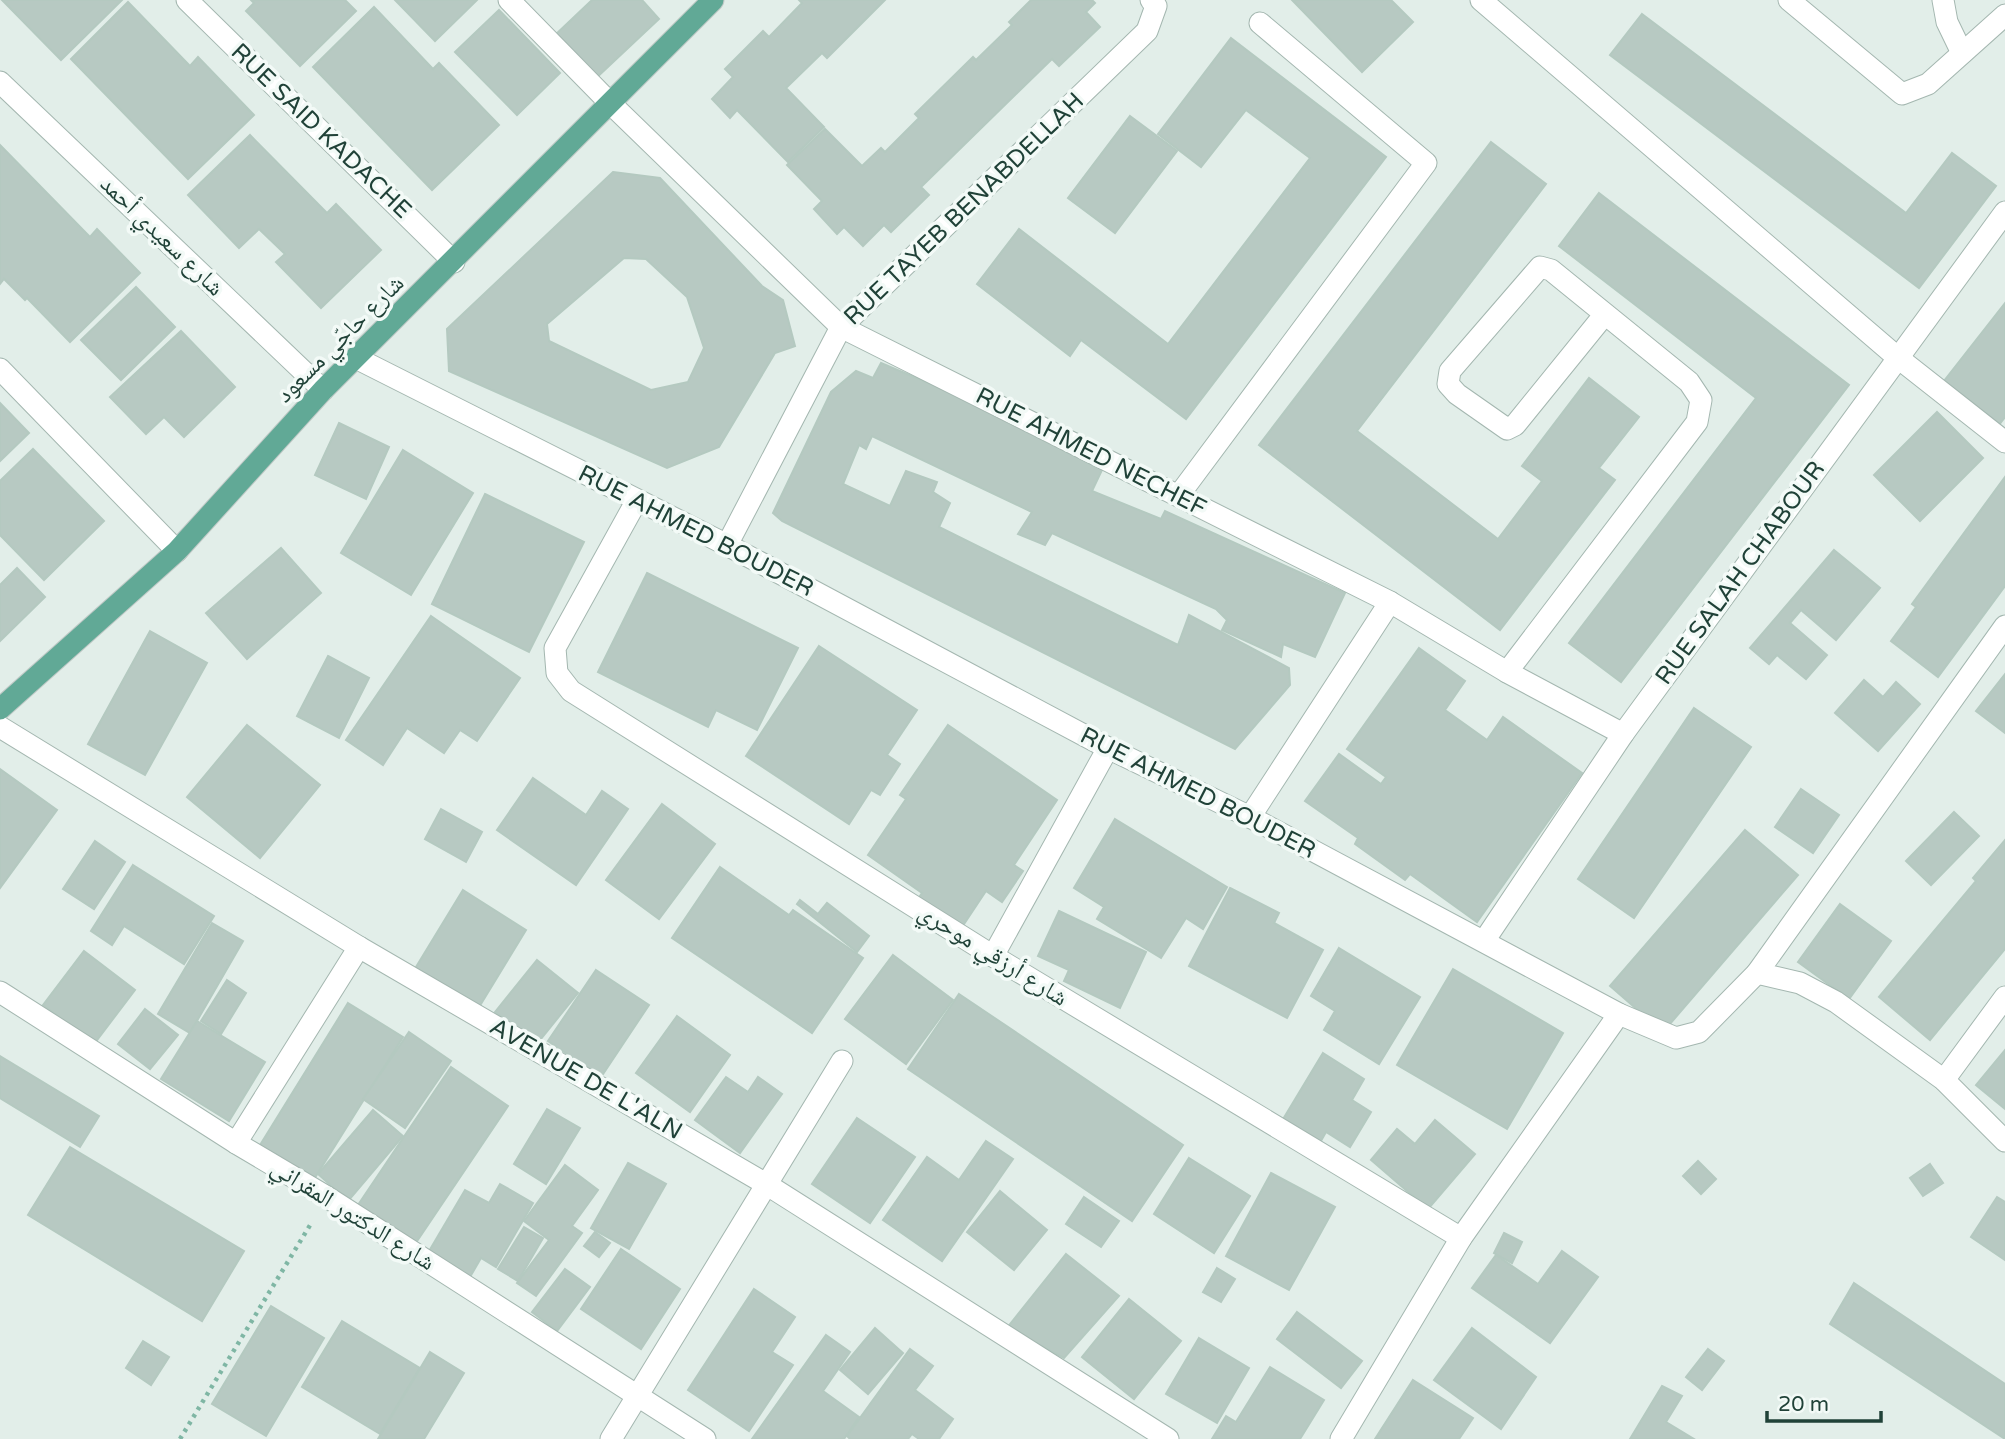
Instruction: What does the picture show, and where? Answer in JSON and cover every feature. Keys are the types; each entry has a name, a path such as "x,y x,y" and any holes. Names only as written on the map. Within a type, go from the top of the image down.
{"main road":[{"name":"شارع حاجّي مسعود","path":"0,709 177,551 323,390 454,262 713,0"}],"street":[{"name":"RUE SAID KADACHE","path":"187,0 454,262"},
{"name":"RUE AHMED NECHEF","path":"509,0 841,327 1390,602 1507,672 1623,734"},
{"name":"RUE TAYEB BENABDELLAH","path":"727,545 841,327 1147,31 1156,6 1151,0"},
{"path":"1789,0 1902,94 1928,84 2005,15"},
{"path":"1944,0 1947,22 1962,53"},
{"path":"1489,3 1897,357 2005,442"},
{"path":"1179,495 1426,163 1260,23"},
{"name":"شارع سعيدي أحمد","path":"0,82 323,390"},
{"name":"RUE SALAH CHABOUR","path":"1484,942 1623,734 2005,212"},
{"path":"1507,672 1698,422 1700,400 1689,382 1605,314 1550,270 1540,267 1450,371 1448,383 1457,394 1507,429 1516,425 1605,314"},
{"name":"RUE AHMED BOUDER","path":"356,359 727,545 1108,748 1250,817 1619,1014 1676,1038 1699,1032 1757,973 2005,626"},
{"path":"0,369 177,551"},
{"name":"شارع أرزقي موحري","path":"637,500 555,648 556,673 571,691 993,956 1461,1238"},
{"path":"1250,817 1390,602"},
{"name":"AVENUE DE L'ALN","path":"0,727 359,947 766,1184 1168,1439"},
{"path":"993,956 1108,748"},
{"path":"236,1143 359,947"},
{"path":"1757,973 1800,983 1836,1002 1944,1080 2005,1140"},
{"name":"شارع الدكتور المقراني","path":"0,992 705,1439"},
{"path":"1944,1080 2005,997"},
{"path":"1341,1439 1461,1238 1619,1014"},
{"path":"611,1439 842,1061"}],"path":[{"path":"180,1439 327,1197"}],"building":[{"path":"2,0 122,0 61,60"},
{"path":"251,0 345,0 356,11 300,66 246,11 254,3"},
{"path":"395,0 477,0 435,41"},
{"path":"592,0 642,0 659,19 595,79 554,36"},
{"path":"799,0 885,0 827,58 822,53 786,88 824,127 788,162 737,110 730,118 712,99 733,77 725,69 763,31 769,37 802,3"},
{"path":"1031,0 1092,0 1095,3 1086,12 1100,27 1059,66 1052,59 921,187 929,195 891,232 884,225 863,246 844,227 837,234 814,209 822,201 787,165 825,129 862,166 881,148 885,152 919,118 915,114 973,57 976,60 1012,25 1009,22"},
{"path":"1292,0 1391,0 1413,22 1362,72"},
{"path":"128,2 190,66 198,57 254,115 188,179 71,59"},
{"path":"374,7 433,69 439,63 499,125 432,190 313,67"},
{"path":"499,10 560,73 517,115 455,52"},
{"path":"1642,14 1906,213 1952,153 1996,186 1919,288 1610,55"},
{"path":"1231,38 1386,157 1186,419 1081,340 1070,356 977,284 1019,229 1168,344 1310,158 1246,110 1201,167 1158,134"},
{"path":"1130,116 1177,151 1115,233 1068,198"},
{"path":"250,135 327,213 336,204 381,250 321,308 276,262 285,254 259,229 239,248 188,195"},
{"path":"1491,142 1546,184 1357,431 1498,539 1542,481 1522,466 1589,378 1639,417 1599,468 1615,480 1500,630 1259,445"},
{"path":"0,145 90,237 97,229 140,273 70,342 27,298 25,300 4,279 0,284"},
{"path":"613,172 660,178 762,286 783,300 795,346 775,353 719,447 667,468 449,371 447,329","holes":["624,258 646,259 687,297 704,348 688,382 651,390 549,341 547,324"]},
{"path":"1599,193 1849,385 1621,682 1569,643 1756,398 1559,246"},
{"path":"136,287 175,327 121,380 81,340"},
{"path":"2005,303 2005,417 1995,430 1940,386"},
{"path":"181,331 235,387 184,437 164,417 146,434 110,397"},
{"path":"881,363 947,391 1102,470 1092,491 1161,519 1165,511 1345,593 1315,657 1283,644 1281,657 1222,630 1227,620 1216,609 1052,533 1045,545 1018,534 1032,512 872,436 866,449 859,445 843,484 890,506 906,471 937,482 933,492 950,503 939,527 1178,645 1189,615 1289,668 1290,685 1235,749 782,521 773,513 831,392 856,371 873,378"},
{"path":"0,403 29,433 0,461"},
{"path":"1937,412 1983,458 1920,521 1874,475"},
{"path":"339,423 389,447 366,499 315,475"},
{"path":"33,449 104,521 44,580 0,535 0,481"},
{"path":"403,450 473,493 411,595 341,553"},
{"path":"2005,477 2005,586 1938,677 1891,641 1916,607 1912,604"},
{"path":"485,494 584,542 529,652 432,604"},
{"path":"281,548 321,593 247,659 206,613"},
{"path":"1834,550 1880,588 1836,640 1801,610 1790,623 1827,655 1806,679 1777,655 1769,664 1750,648"},
{"path":"17,568 45,597 0,641 0,585"},
{"path":"647,573 798,648 757,730 716,710 708,727 598,672"},
{"path":"431,616 520,678 477,741 460,730 444,753 407,728 383,765 346,740"},
{"path":"150,631 207,663 145,775 88,744"},
{"path":"819,646 917,710 887,755 900,764 880,795 871,790 849,824 746,756"},
{"path":"1419,648 1465,681 1445,710 1487,740 1503,717 1582,773 1477,922 1410,874 1405,880 1355,844 1358,838 1305,801 1339,754 1381,784 1386,777 1347,749"},
{"path":"328,656 369,678 339,738 297,716"},
{"path":"2005,674 2005,733 1976,711"},
{"path":"1864,680 1883,697 1896,682 1920,704 1878,751 1835,713"},
{"path":"1694,708 1751,747 1634,918 1578,879"},
{"path":"247,725 320,785 260,858 187,797"},
{"path":"948,725 1057,800 1014,865 1023,871 1002,902 986,891 960,930 917,900 922,893 868,855 906,799 900,795"},
{"path":"0,769 57,810 0,888"},
{"path":"533,778 586,815 602,791 628,809 576,885 497,830"},
{"path":"1801,789 1839,815 1813,853 1775,827"},
{"path":"662,804 715,844 659,919 606,880"},
{"path":"441,809 482,832 466,862 425,839"},
{"path":"1954,812 1979,836 1931,885 1906,861"},
{"path":"1115,819 1227,887 1203,929 1186,918 1161,958 1097,919 1104,907 1074,888"},
{"path":"1745,830 1798,875 1663,1032 1610,986"},
{"path":"2005,840 2005,949 1930,1040 1879,997 1976,881 1973,878"},
{"path":"95,841 125,862 94,909 63,889"},
{"path":"133,865 214,916 184,964 124,926 112,945 91,931"},
{"path":"720,867 789,915 793,910 863,958 812,1033 672,938"},
{"path":"1230,888 1279,913 1274,923 1323,950 1287,1018 1189,966"},
{"path":"463,890 526,930 476,1012 413,972"},
{"path":"800,900 818,914 827,903 869,936 857,952 797,904"},
{"path":"1840,904 1891,941 1849,999 1798,962"},
{"path":"1059,911 1146,952 1120,1008 1064,981 1069,970 1038,956"},
{"path":"212,923 243,941 190,1033 158,1014"},
{"path":"1339,948 1420,997 1379,1064 1324,1030 1335,1011 1311,996"},
{"path":"84,951 135,990 94,1044 43,1005"},
{"path":"893,955 953,1000 906,1064 845,1019"},
{"path":"537,960 578,993 536,1045 495,1012"},
{"path":"1453,969 1563,1033 1507,1129 1397,1065"},
{"path":"596,970 649,1005 601,1077 548,1041"},
{"path":"227,980 246,993 221,1034 201,1021"},
{"path":"959,994 1183,1145 1132,1221 908,1069"},
{"path":"348,1003 403,1037 311,1184 257,1150"},
{"path":"145,1009 178,1035 150,1069 118,1044"},
{"path":"677,1016 730,1055 690,1112 636,1073"},
{"path":"197,1021 265,1062 229,1121 161,1079"},
{"path":"409,1032 451,1061 405,1128 363,1099"},
{"path":"2005,1050 2005,1109 1976,1085"},
{"path":"1323,1053 1364,1079 1352,1100 1371,1112 1350,1147 1326,1132 1317,1148 1279,1126"},
{"path":"0,1056 99,1116 80,1147 0,1098"},
{"path":"451,1067 508,1106 413,1247 356,1208"},
{"path":"726,1077 748,1092 758,1077 782,1094 740,1153 695,1120"},
{"path":"547,1109 580,1128 546,1184 514,1164"},
{"path":"373,1110 403,1136 348,1201 318,1174"},
{"path":"857,1118 915,1157 870,1223 812,1184"},
{"path":"1435,1120 1475,1154 1428,1209 1371,1160 1397,1129 1415,1144"},
{"path":"986,1141 1013,1159 942,1261 883,1220 927,1157 959,1180"},
{"path":"70,1147 244,1251 202,1321 28,1215"},
{"path":"1189,1158 1250,1196 1214,1253 1154,1214"},
{"path":"1698,1161 1716,1179 1701,1194 1683,1176"},
{"path":"628,1163 666,1184 629,1249 591,1228"},
{"path":"1930,1164 1943,1183 1923,1196 1910,1178"},
{"path":"565,1165 598,1190 572,1226 582,1233 536,1296 517,1283 549,1240 524,1221"},
{"path":"1271,1173 1335,1207 1289,1290 1226,1256"},
{"path":"500,1184 533,1203 496,1267 481,1258 470,1277 428,1253 465,1190 489,1203"},
{"path":"1000,1191 1047,1230 1014,1270 967,1232"},
{"path":"1084,1197 1119,1221 1101,1247 1066,1224"},
{"path":"1997,1197 2005,1202 2005,1260 1971,1237"},
{"path":"524,1227 543,1238 518,1281 498,1269"},
{"path":"595,1232 610,1243 599,1257 584,1246"},
{"path":"1504,1233 1522,1242 1512,1263 1494,1253"},
{"path":"621,1249 680,1289 641,1349 581,1309"},
{"path":"1562,1251 1598,1277 1550,1343 1472,1288 1496,1255 1538,1284"},
{"path":"1066,1254 1119,1296 1064,1358 1007,1328"},
{"path":"1217,1268 1235,1279 1221,1302 1203,1292"},
{"path":"565,1269 590,1287 557,1331 532,1312"},
{"path":"1854,1283 2005,1384 2005,1439 1830,1324"},
{"path":"754,1289 795,1317 772,1352 793,1365 749,1431 688,1390"},
{"path":"1129,1299 1181,1341 1134,1399 1082,1357"},
{"path":"271,1306 324,1338 266,1436 212,1404"},
{"path":"1297,1312 1362,1361 1341,1388 1277,1339"},
{"path":"342,1321 420,1368 380,1434 302,1387"},
{"path":"875,1328 903,1353 868,1394 840,1370"},
{"path":"1472,1328 1536,1377 1501,1429 1434,1380"},
{"path":"826,1335 850,1352 823,1391 859,1417 844,1439 752,1439"},
{"path":"1199,1338 1249,1368 1217,1423 1166,1394"},
{"path":"143,1341 169,1357 151,1385 126,1368"},
{"path":"910,1349 933,1366 915,1390 953,1419 939,1439 919,1439 912,1434 908,1439 850,1439 847,1436"},
{"path":"1708,1349 1724,1361 1702,1390 1686,1377"},
{"path":"430,1352 464,1373 424,1439 378,1439"},
{"path":"1270,1367 1324,1400 1300,1439 1212,1439 1226,1416 1236,1422"},
{"path":"1413,1380 1473,1418 1459,1439 1375,1439"},
{"path":"1662,1386 1682,1396 1666,1422 1694,1439 1630,1439"}]}
